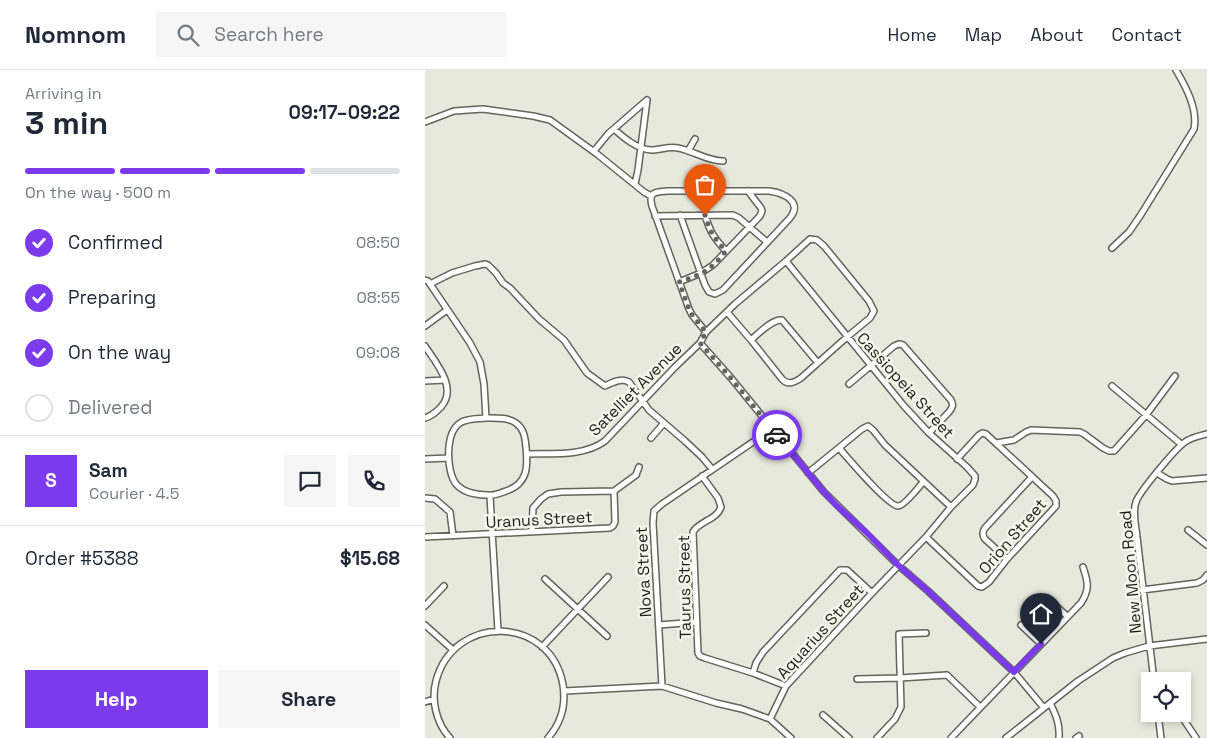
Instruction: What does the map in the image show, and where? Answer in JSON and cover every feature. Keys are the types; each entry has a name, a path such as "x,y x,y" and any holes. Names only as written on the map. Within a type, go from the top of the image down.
{"street":[{"path":"1113,248 1129,232 1140,216 1194,129 1195,120 1192,104 1185,84 1177,70"},
{"path":"594,151 608,134 647,100 635,184"},
{"path":"425,122 454,111 467,110 483,110 550,120 594,151 643,192 651,196"},
{"path":"614,129 629,142 641,147 652,150 673,147 723,161"},
{"path":"688,151 695,139"},
{"path":"680,215 705,285 709,292 717,294 723,290 793,214 795,206 788,198 769,190 668,191 655,192 651,196 655,216 689,309 706,332"},
{"path":"679,282 713,266 760,216 762,211 760,205 748,191"},
{"path":"705,215 710,232 726,251"},
{"path":"655,216 733,215 767,242"},
{"name":"Satelliet Avenue","path":"527,454 583,451 595,448 605,441 700,343 706,332 741,298 786,261 807,240 812,238 817,240 869,301 874,310 872,316 847,337"},
{"name":"Cassiopeia Street","path":"786,261 904,406 929,433 973,474 975,479 973,484 926,537 898,565"},
{"path":"486,418 484,384 480,362 470,343 427,282 485,264 497,273 503,283 539,319 564,340 587,373 605,386 618,381 628,381 649,410 702,457 712,469"},
{"path":"425,326 447,310"},
{"path":"727,312 782,379 789,383 795,382 847,337"},
{"path":"751,340 773,322 782,320 818,363"},
{"path":"700,343 824,492 898,565 1014,672 1044,708"},
{"path":"849,384 897,345 903,345 953,404 952,409 929,433"},
{"path":"425,346 441,370 447,392 446,401 434,414 425,418"},
{"path":"957,459 981,434 986,434 996,443 1014,440 1026,432 1038,430 1082,433 1112,452 1146,414 1175,376"},
{"path":"425,382 445,380"},
{"path":"1112,386 1181,444"},
{"path":"486,418 508,419 516,423 523,431 527,454 525,474 521,483 512,489 490,496 469,492 457,485 452,476 448,458 450,442 456,426 465,421 486,418"},
{"path":"651,438 664,424"},
{"path":"808,473 865,426 873,430 885,445 951,507"},
{"name":"Nova Street","path":"662,686 653,523 654,511 657,507 772,429"},
{"name":"New Moon Road","path":"1153,672 1142,590 1135,509 1138,496 1181,444 1195,437 1207,434"},
{"name":"Orion Street","path":"926,537 980,587 989,582 1007,559 1056,506 1057,502 1054,498 996,443"},
{"path":"839,448 861,474 896,506 900,506 906,501 923,482"},
{"path":"425,459 448,458"},
{"path":"532,531 533,508 548,494 614,491 636,475 639,467"},
{"path":"1157,473 1172,481 1207,478"},
{"name":"Taurus Street","path":"702,476 718,498 721,507 718,513 693,530 698,651 701,656 786,686"},
{"path":"1007,559 985,539 983,531 1032,477"},
{"name":"Uranus Street","path":"425,537 611,527 615,522 614,491"},
{"path":"490,496 498,631"},
{"path":"425,498 435,499 450,512 453,536"},
{"path":"1188,530 1207,544"},
{"name":"Aquarius Street","path":"770,719 786,686 898,565"},
{"path":"951,738 1081,603 1088,590 1087,578 1083,567"},
{"name":"Aquarius Street","path":"753,673 760,656 840,570 847,570 871,593"},
{"path":"1142,590 1197,583 1207,575"},
{"path":"542,647 608,577"},
{"path":"545,579 607,636"},
{"path":"425,606 444,586"},
{"path":"1047,598 1067,616"},
{"path":"659,624 697,622"},
{"path":"425,624 453,650"},
{"path":"1021,625 1041,644"},
{"path":"450,738 440,724 436,712 434,699 438,673 444,661 453,650 469,638 498,631 521,634 532,640 551,656 557,667 562,678 564,699 555,729 548,738"},
{"path":"877,738 900,711 899,634 926,633"},
{"path":"1006,738 1089,673 1113,658 1149,646 1207,639"},
{"path":"857,679 947,675 980,707"},
{"path":"564,691 662,686 770,719 791,738"},
{"path":"425,702 434,699"},
{"path":"1050,703 1059,725 1059,738"},
{"path":"823,715 849,738"},
{"path":"1159,722 1161,738"},
{"path":"1185,722 1196,738"}],"way so far":[{"path":"705,215 710,232 726,251 707,270 679,282 692,315 706,332 700,343 777,435"}],"route":[{"path":"777,435 837,506 1014,672 1041,644"}]}
